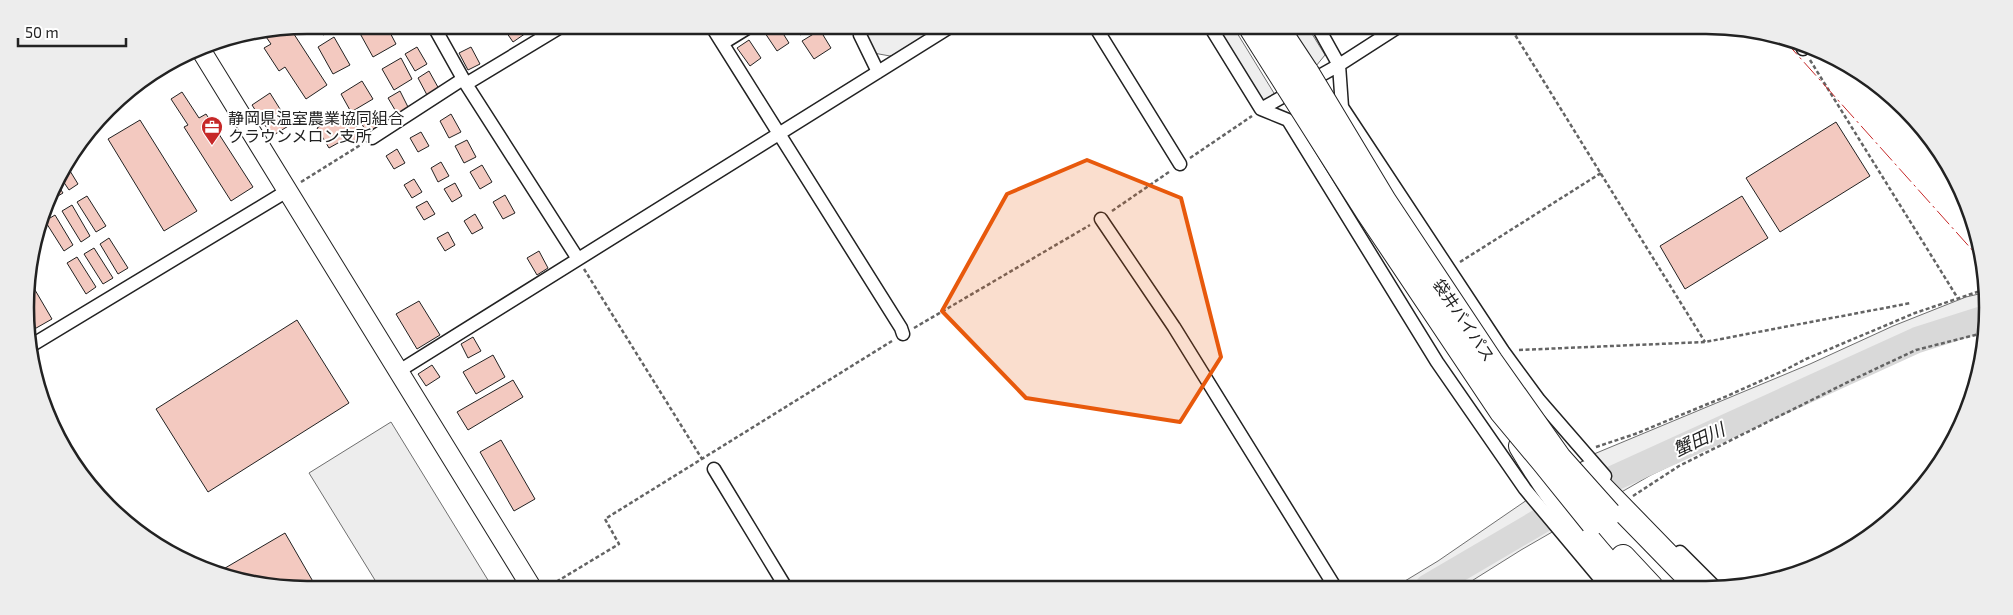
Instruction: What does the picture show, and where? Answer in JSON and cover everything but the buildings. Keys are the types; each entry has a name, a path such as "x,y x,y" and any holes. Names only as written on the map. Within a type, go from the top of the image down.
{"highway":[{"name":"袋井バイパス","path":"1256,34 1297,79"},
{"name":"袋井バイパス","path":"1280,34 1297,79 1368,212 1511,406 1544,461 1633,540 1674,581"},
{"name":"袋井バイパス","path":"1602,514 1646,581"},
{"path":"1602,514 1627,581"},
{"path":"1602,514 1690,581"}],"street":[{"path":"438,34 465,81 578,259"},
{"path":"372,138 465,81 548,34"},
{"path":"717,34 903,334"},
{"path":"723,43 738,34"},
{"path":"860,34 878,72"},
{"path":"398,371 939,34"},
{"path":"1100,34 1180,164"},
{"path":"1215,34 1261,109 1288,120 1437,362 1525,489 1602,514 1705,581"},
{"path":"1322,34 1338,65 1342,107 1503,351 1539,400 1592,461 1602,514 1607,581"},
{"path":"1261,109 1338,65 1387,34"},
{"path":"204,55 528,581"},
{"path":"36,343 287,191"},
{"path":"1101,219 1174,328 1331,581"},
{"path":"714,468 783,581"}],"path":[{"path":"1514,34 1705,342"},
{"path":"1807,54 1957,297"},
{"path":"558,581 619,544 605,519 903,334 1101,219 1261,109"},
{"path":"287,191 372,138"},
{"path":"1449,269 1601,173"},
{"path":"578,259 702,459"},
{"path":"1583,452 1644,430 1786,370 1806,359 1957,297 1979,291"},
{"path":"1503,351 1705,342 1911,303"},
{"path":"1602,514 1679,466 1839,386 1916,350 1978,334"}],"highlighted area":[{"path":"1087,160 1181,198 1221,357 1180,422 1026,398 942,311 1007,194"}],"shaded area":[{"path":"864,34 933,34 919,46 890,56 868,52"},
{"path":"1217,34 1238,34 1277,98 1258,105"},
{"path":"1294,34 1312,34 1325,55 1316,66"},
{"path":"1979,294 1979,329 1915,347 1651,475 1521,550 1472,581 1405,581 1438,561 1594,454 1810,364 1893,326 1966,297"},
{"path":"391,422 489,581 376,581 309,473"}],"waterway":[{"name":"蟹田川","path":"1438,581 1612,479 1917,340 1979,320"}],"power":[{"path":"1791,47 1973,251"}],"place":[{"name":"静岡県温室農業協同組合 クラウンメロン支所","path":"212,146"}]}
